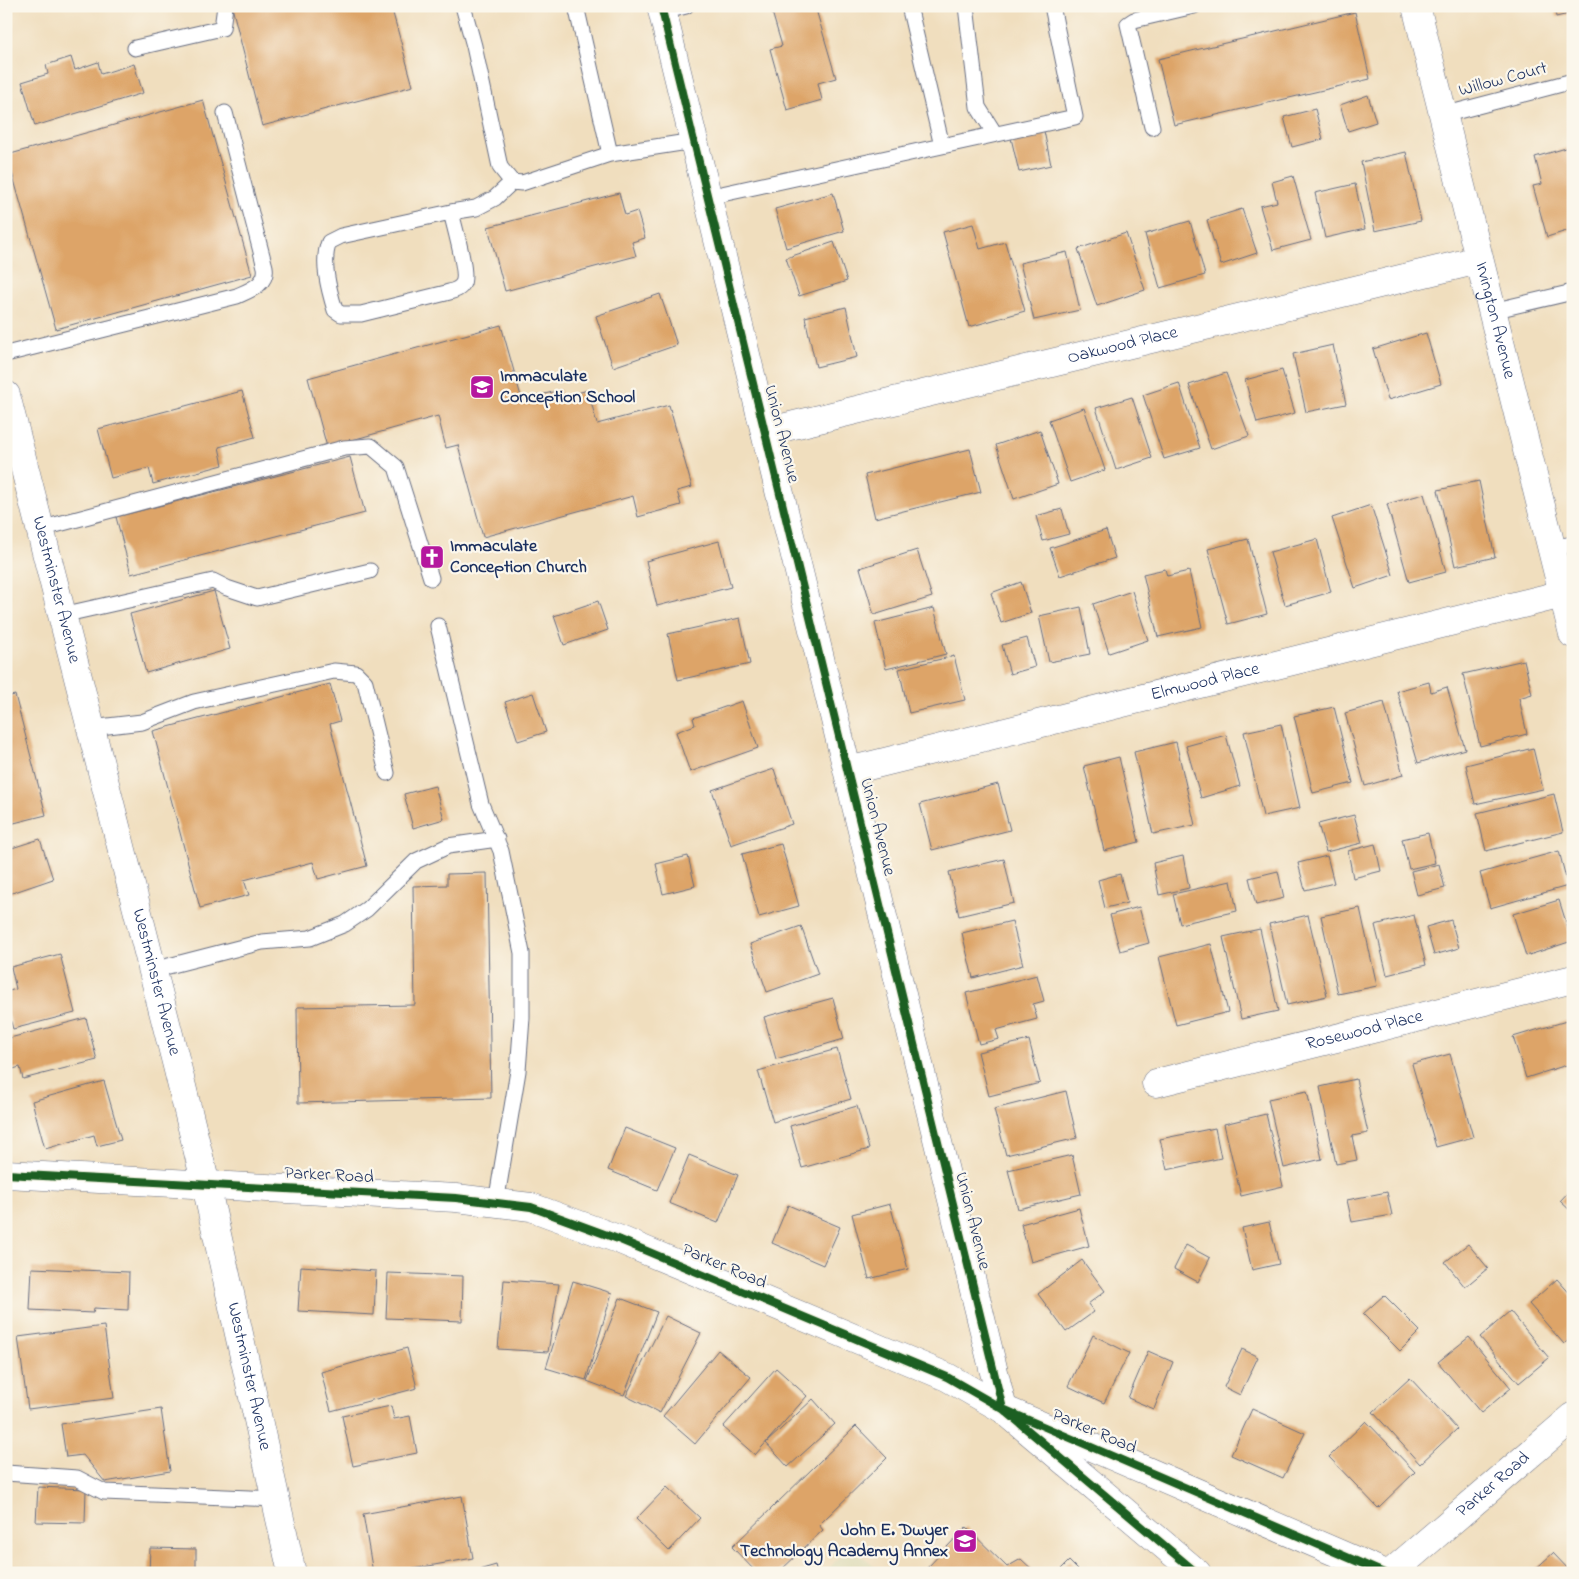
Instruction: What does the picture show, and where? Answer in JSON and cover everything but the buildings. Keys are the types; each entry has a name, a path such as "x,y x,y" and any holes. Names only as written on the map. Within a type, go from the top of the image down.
{"street":[{"name":"Irvington Avenue","path":"1416,6 1492,311 1562,546 1573,634"},
{"name":"Union Avenue","path":"670,8 694,141 1003,1409"},
{"name":"Oakwood Place","path":"765,432 1479,260"},
{"name":"Westminster Avenue","path":"6,395 206,1185 292,1573"},
{"name":"Elmwood Place","path":"848,772 1568,594"},
{"name":"Rosewood Place","path":"1156,1083 1573,979"},
{"name":"Parker Road","path":"6,1174 456,1198 531,1208 618,1239 947,1377 1003,1409 1384,1573"},
{"path":"1003,1409 1197,1573"},
{"name":"Parker Road","path":"1391,1573 1573,1417"}],"lane":[{"path":"135,48 222,28 225,6"},
{"path":"464,6 500,167 512,182 522,183 610,154 694,141"},
{"path":"576,6 610,154"},
{"path":"909,6 942,146"},
{"path":"966,6 978,107 995,134"},
{"path":"708,197 1074,117 1052,6"},
{"path":"1152,127 1128,24 1134,20 1194,6"},
{"name":"Willow Court","path":"1443,115 1573,81"},
{"path":"6,354 237,296 253,289 259,284 266,273 225,113"},
{"path":"451,212 464,272 463,282 458,289 446,294 361,314 341,314 335,310 327,273 326,250 329,242 341,236 451,212 476,208 495,198 512,182"},
{"path":"1492,311 1573,292"},
{"path":"40,529 344,448 371,446 396,467 431,578"},
{"path":"62,615 213,581 257,598 370,571"},
{"path":"438,626 481,804 502,851 522,953 522,1018 518,1071 496,1203"},
{"path":"91,728 142,722 194,702 334,670 356,673 365,682 387,773"},
{"path":"153,970 262,942 310,938 345,924 367,909 416,861 448,846 497,839"},
{"path":"6,1474 77,1478 104,1492 276,1499"}],"shaded area":[{"name":"John E. Dwyer Technology Academy Annex","path":"850,1545 881,1573 825,1573"}],"cycle path":[{"path":"661,6 1003,1409 1197,1573"},
{"path":"6,1174 456,1198 531,1207 618,1239 947,1377 1003,1409 1384,1573"}],"place":[{"name":"Immaculate Conception School","path":"482,387"},
{"name":"Immaculate Conception Church","path":"432,557"},
{"name":"John E. Dwyer Technology Academy Annex","path":"965,1541"}]}
